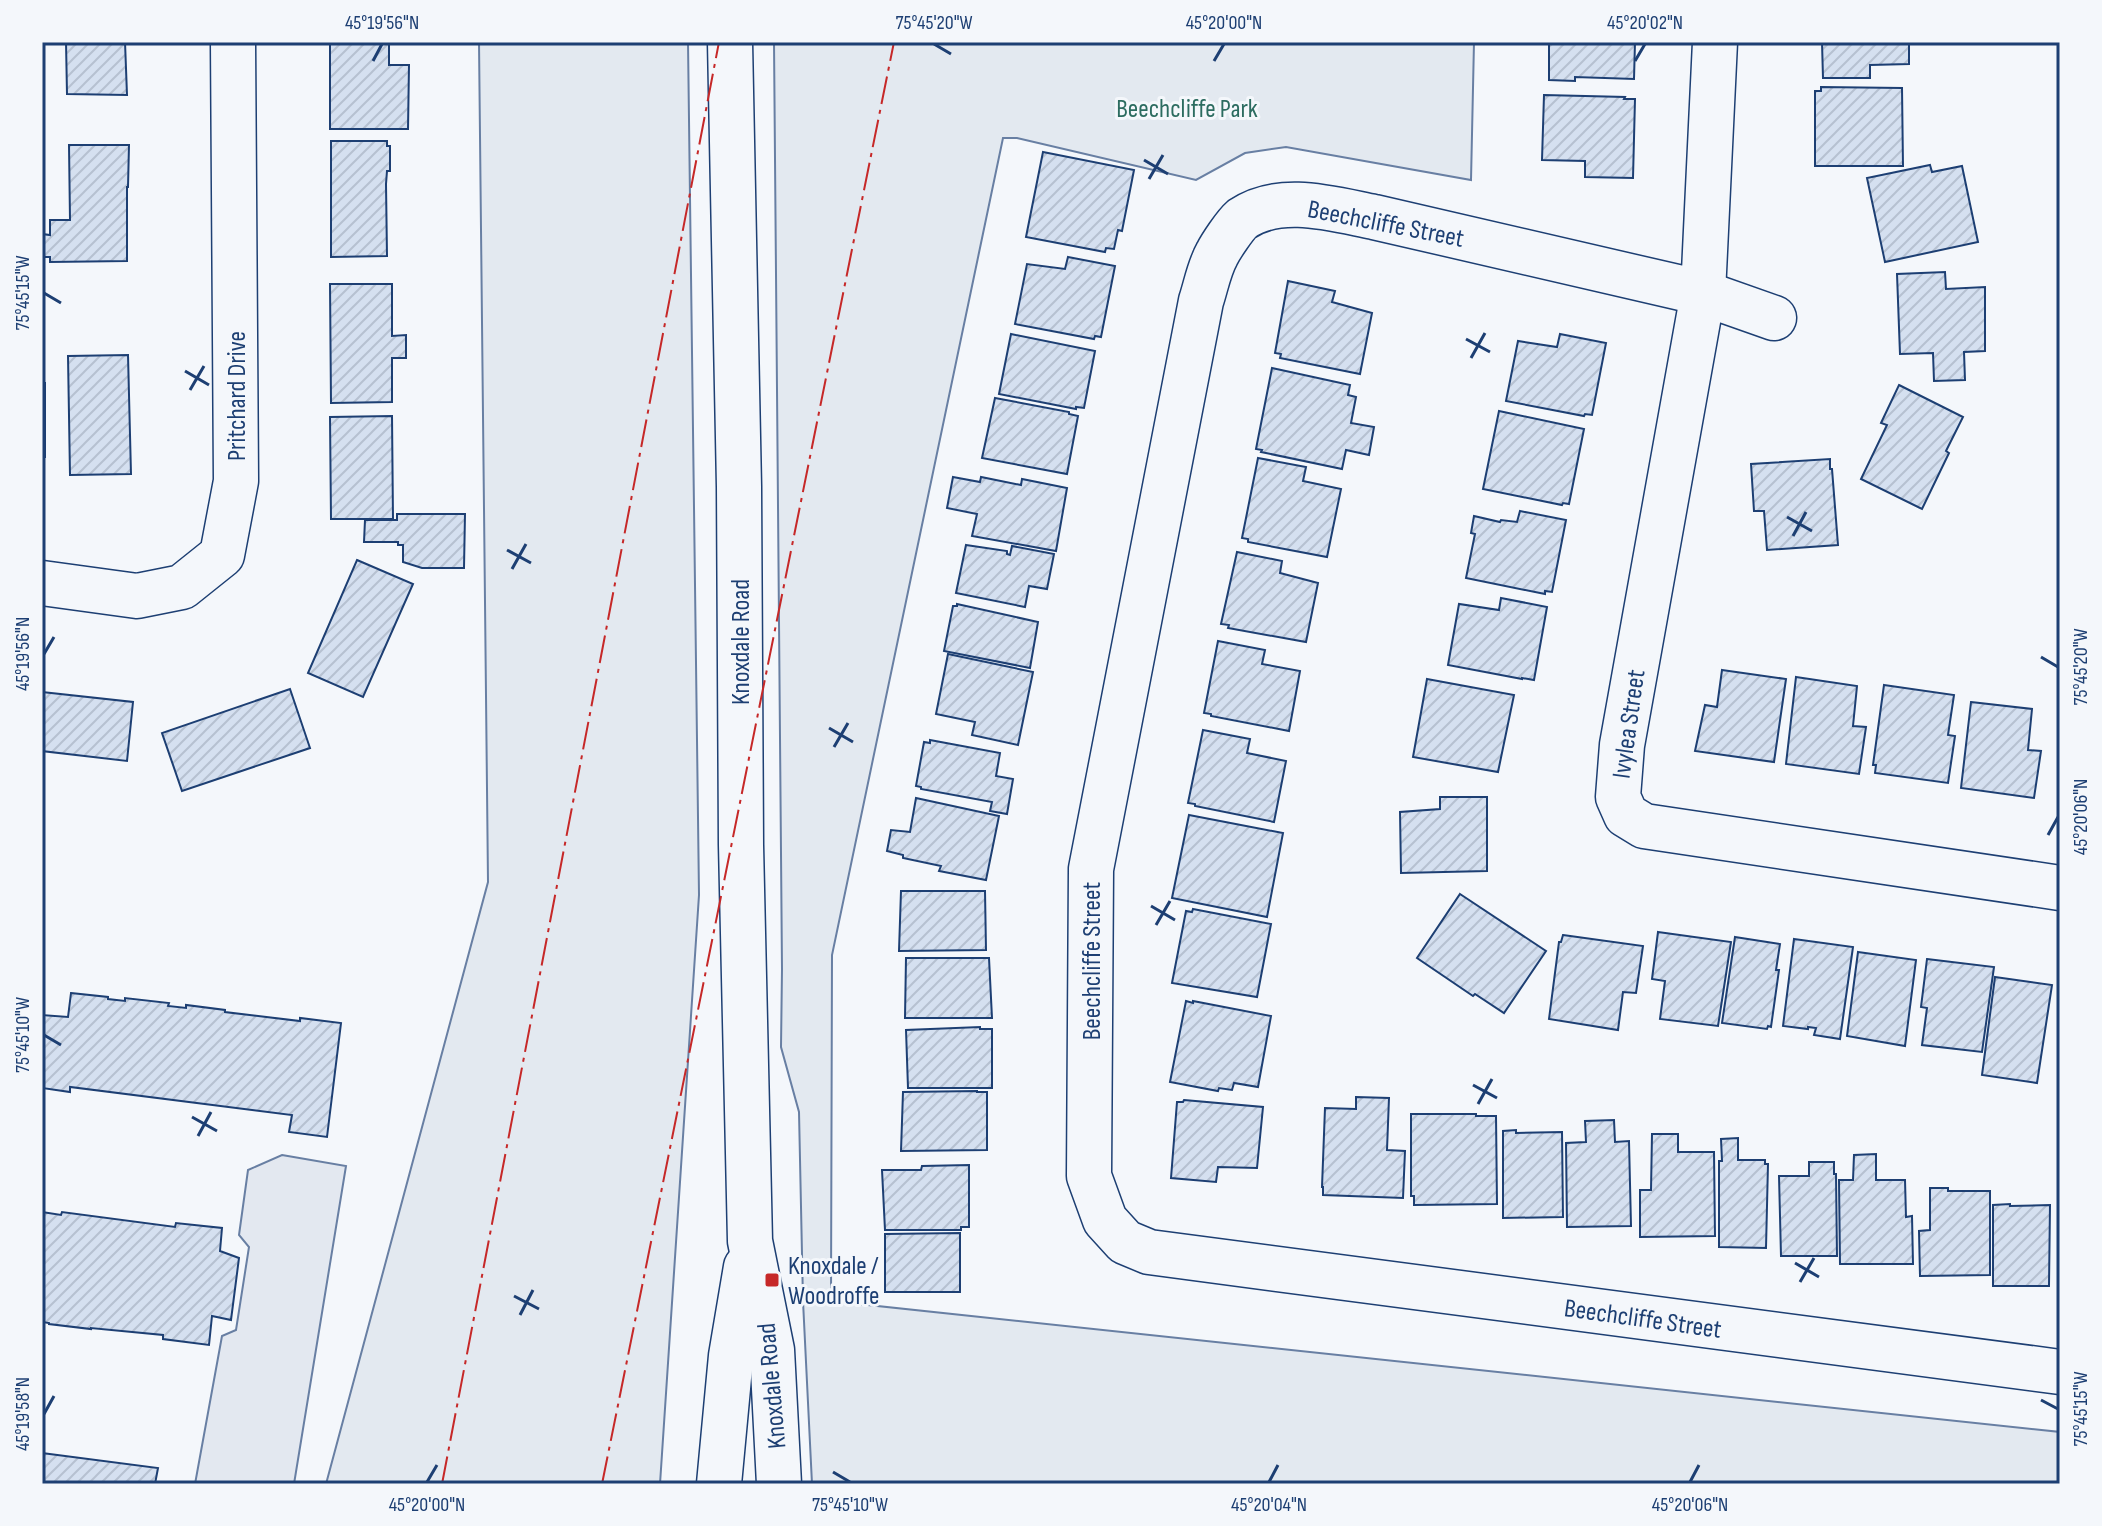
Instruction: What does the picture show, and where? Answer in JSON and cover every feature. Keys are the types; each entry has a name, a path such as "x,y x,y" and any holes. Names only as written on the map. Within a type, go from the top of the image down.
{"street":[{"name":"Pritchard Drive","path":"42,583 137,596 182,587 222,555 236,481 233,42"},
{"name":"Knoxdale Road","path":"730,42 750,1241 772,1350 779,1484"},
{"name":"Ivylea Street","path":"1715,42 1703,293 1622,745 1618,797 1626,815 1644,826 2060,888"},
{"name":"Beechcliffe Street","path":"1703,293 1329,209 1288,204 1265,209 1240,220 1216,255 1201,301 1091,869 1089,1176 1105,1220 1125,1242 1149,1252 2060,1372"},
{"path":"1703,293 1774,318"},
{"name":"Knoxdale Road","path":"719,1484 731,1356 750,1241"}],"green space":[{"path":"479,42 688,42 699,895 660,1484 326,1484 488,882"},
{"name":"Beechcliffe Park","path":"774,42 1474,42 1471,180 1286,147 1245,153 1196,180 1017,138 1003,138 832,955 831,1301 2060,1432 2060,1484 812,1484 803,1301 799,1112 781,1047"}],"shaded area":[{"path":"282,1155 346,1166 294,1484 195,1484 222,1336 236,1330 249,1247 239,1235 248,1170"}],"building":[{"path":"66,42 125,42 127,95 67,94"},
{"path":"330,42 389,42 389,65 409,65 408,129 330,129"},
{"path":"1549,42 1635,42 1634,79 1575,77 1575,81 1549,80"},
{"path":"1822,42 1909,42 1909,64 1870,65 1870,78 1823,78"},
{"path":"1821,87 1902,88 1903,166 1815,166 1815,91 1821,91"},
{"path":"1544,95 1635,99 1633,178 1585,177 1585,161 1542,160"},
{"path":"331,141 387,141 387,146 390,146 390,171 387,171 386,184 387,256 331,257"},
{"path":"69,145 129,145 127,261 50,262 50,257 42,257 42,234 50,235 50,220 70,220"},
{"path":"1043,152 1134,170 1122,231 1118,230 1114,249 1106,248 1105,252 1026,237"},
{"path":"1930,165 1932,172 1962,166 1978,242 1885,262 1867,178"},
{"path":"1068,257 1115,266 1101,337 1095,336 1094,339 1015,324 1027,264 1065,269"},
{"path":"1945,272 1946,289 1985,287 1985,351 1964,352 1965,380 1934,381 1933,353 1900,354 1897,274"},
{"path":"1288,281 1335,291 1332,302 1372,313 1360,374 1280,358 1281,354 1275,353"},
{"path":"330,284 392,284 392,336 406,335 406,358 392,358 392,402 331,403"},
{"path":"1011,334 1095,351 1084,408 999,394"},
{"path":"1560,334 1606,343 1592,415 1506,401 1518,341 1557,347"},
{"path":"128,355 131,474 70,475 68,356"},
{"path":"1272,368 1350,385 1348,395 1356,397 1351,423 1374,427 1369,455 1346,450 1342,469 1256,449"},
{"path":"42,383 45,383 45,457 42,457"},
{"path":"1899,385 1963,417 1922,509 1861,479 1887,425 1881,423"},
{"path":"995,398 1078,416 1067,474 982,458"},
{"path":"1499,411 1584,429 1569,504 1483,489"},
{"path":"392,416 393,519 331,519 330,417"},
{"path":"1258,458 1306,467 1303,481 1341,489 1327,557 1248,542 1248,539 1242,538"},
{"path":"1830,459 1838,545 1767,550 1764,511 1754,511 1751,464"},
{"path":"953,477 980,482 981,477 1021,485 1022,479 1067,488 1056,551 972,536 977,514 947,508"},
{"path":"1520,511 1566,520 1552,592 1545,591 1545,594 1466,578 1475,534 1471,533 1474,516 1517,522"},
{"path":"397,514 465,514 464,568 422,568 403,562 403,545 398,545 398,542 364,542 365,520 397,520"},
{"path":"966,545 1007,551 1010,555 1012,546 1054,554 1047,589 1029,586 1025,607 956,593"},
{"path":"1237,552 1282,561 1280,573 1318,583 1306,642 1228,628 1229,625 1221,624"},
{"path":"357,560 413,584 363,697 308,673"},
{"path":"1501,598 1547,607 1534,680 1448,665 1459,604 1499,610"},
{"path":"957,604 1038,622 1030,668 944,651 953,606"},
{"path":"1218,641 1265,650 1262,664 1300,671 1289,731 1204,713"},
{"path":"948,654 1033,672 1018,745 972,735 975,722 936,714"},
{"path":"1722,670 1786,679 1774,762 1695,751 1705,705 1717,707"},
{"path":"1796,677 1857,686 1853,726 1866,727 1859,774 1786,764"},
{"path":"1427,679 1514,695 1498,772 1413,757"},
{"path":"1884,685 1954,695 1948,735 1955,736 1948,783 1875,773 1876,765 1873,765"},
{"path":"290,689 310,748 182,791 162,733"},
{"path":"42,692 133,702 127,761 42,751"},
{"path":"1971,702 2032,709 2028,750 2041,751 2034,798 1961,788"},
{"path":"1203,730 1250,739 1247,753 1286,761 1274,822 1188,803"},
{"path":"930,740 1000,753 996,776 1013,779 1007,814 990,811 992,802 916,786 924,742 930,743"},
{"path":"1440,797 1487,797 1487,871 1401,873 1400,812 1440,809"},
{"path":"916,798 999,816 986,880 939,871 941,866 903,858 903,855 887,851 891,830 910,832"},
{"path":"1189,815 1283,833 1267,917 1172,898"},
{"path":"901,891 985,891 986,950 899,951"},
{"path":"1460,894 1546,951 1504,1013 1417,958"},
{"path":"1193,909 1271,924 1257,997 1172,983 1186,911 1192,912"},
{"path":"1658,932 1731,942 1718,1026 1660,1019 1665,981 1652,979"},
{"path":"1563,935 1643,946 1636,993 1623,992 1618,1030 1549,1019 1559,942"},
{"path":"1735,937 1780,944 1771,1027 1767,1029 1722,1023"},
{"path":"1794,939 1853,947 1840,1039 1814,1035 1816,1028 1783,1026"},
{"path":"1858,952 1916,960 1905,1046 1847,1036"},
{"path":"906,958 989,958 992,1018 905,1018"},
{"path":"1927,959 1994,967 1982,1052 1922,1045 1927,1008 1921,1007"},
{"path":"1995,977 2052,985 2037,1083 1982,1075"},
{"path":"71,993 300,1021 300,1018 341,1023 327,1137 289,1132 292,1115 70,1087 70,1092 42,1088 42,1015 68,1017"},
{"path":"1186,1001 1271,1016 1258,1087 1234,1083 1232,1090 1219,1088 1218,1091 1170,1082"},
{"path":"992,1029 992,1088 908,1088 906,1030"},
{"path":"903,1092 987,1092 987,1150 901,1151"},
{"path":"1356,1097 1389,1098 1387,1150 1405,1151 1403,1198 1323,1195 1325,1108 1356,1109"},
{"path":"1184,1100 1263,1107 1257,1168 1218,1167 1216,1182 1171,1178 1177,1102"},
{"path":"1411,1114 1496,1116 1497,1204 1414,1205 1414,1196 1411,1196"},
{"path":"1614,1120 1615,1142 1629,1141 1631,1226 1567,1227 1566,1143 1586,1142 1585,1121"},
{"path":"1516,1130 1516,1133 1562,1132 1563,1217 1503,1218 1503,1131"},
{"path":"1652,1134 1678,1134 1678,1152 1714,1152 1715,1236 1640,1237 1640,1190 1651,1190"},
{"path":"1738,1138 1738,1160 1765,1160 1768,1164 1766,1248 1719,1247 1721,1139"},
{"path":"1876,1154 1876,1180 1905,1180 1906,1217 1912,1216 1913,1264 1840,1264 1839,1180 1853,1180 1854,1155"},
{"path":"1809,1162 1834,1162 1837,1256 1781,1256 1779,1176 1809,1176"},
{"path":"969,1165 969,1227 961,1227 961,1230 885,1230 882,1170"},
{"path":"1930,1188 1990,1191 1990,1275 1920,1276 1919,1231 1930,1230"},
{"path":"1993,1205 2050,1205 2049,1286 1993,1286"},
{"path":"42,1212 175,1227 176,1223 222,1228 220,1251 239,1258 231,1320 212,1316 209,1345 163,1339 163,1335 42,1322"},
{"path":"960,1233 960,1292 885,1292 885,1234"},
{"path":"42,1453 158,1468 155,1484 42,1484"}],"power":[{"path":"442,1484 719,42"},
{"path":"602,1484 894,42"}],"place":[{"name":"Knoxdale / Woodroffe","path":"772,1280"}]}
